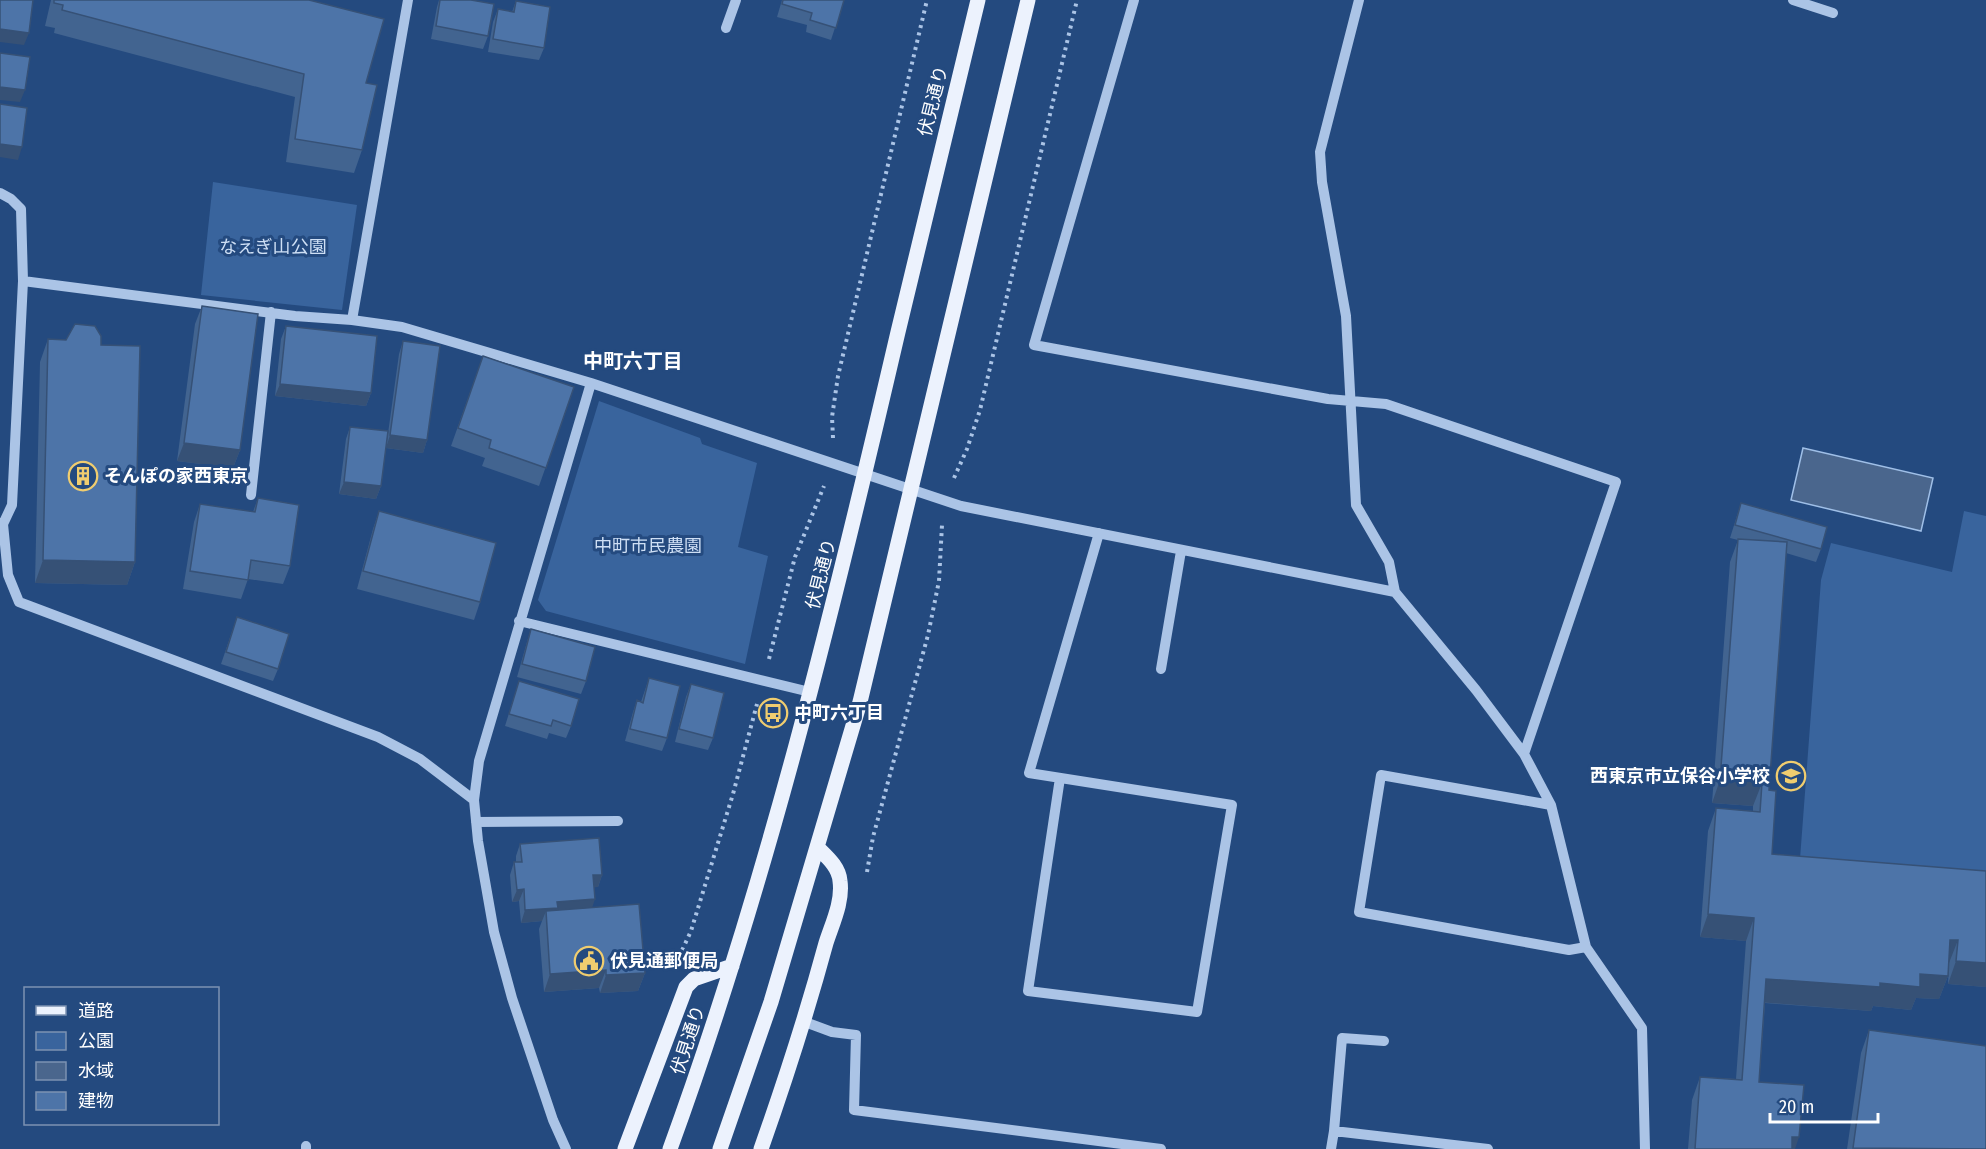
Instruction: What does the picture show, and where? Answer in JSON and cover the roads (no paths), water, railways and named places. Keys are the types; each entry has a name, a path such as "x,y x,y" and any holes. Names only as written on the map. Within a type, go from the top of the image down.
{"main road":[{"name":"伏見通り","path":"670,1149 700,1068 732,966 810,692 866,475 978,0"},
{"path":"720,1149 771,1002 860,702 1028,0"},
{"path":"761,1149 805,1022 839,905 841,883 833,863 818,848"},
{"path":"625,1149 686,987 694,979 732,966"}],"street":[{"path":"352,320 408,0"},
{"path":"726,28 736,0"},
{"path":"1134,0 1034,345 1328,399 1386,404 1616,482 1524,754"},
{"path":"1359,0 1320,152 1322,182 1346,316 1356,506 1389,562 1395,592 1476,690 1524,754 1551,805 1586,947 1642,1028 1645,1149"},
{"path":"1793,0 1833,13"},
{"path":"0,193 11,199 21,209 23,282 12,505 2,523 8,575 19,602 378,737 420,759 474,800"},
{"path":"23,282 402,327 591,383 961,506 1395,592"},
{"path":"251,495 271,312"},
{"path":"566,1149 553,1120 512,998 494,932 474,800 478,761 591,383"},
{"path":"1060,778 1028,991 1197,1012 1232,805 1029,773 1100,533"},
{"path":"1161,669 1181,551"},
{"path":"519,621 810,692"},
{"path":"1551,805 1381,775 1359,912 1569,950 1586,947"},
{"path":"476,822 618,821"},
{"path":"805,1022 832,1032 856,1035 854,1110 1161,1149"},
{"path":"1331,1149 1342,1038 1384,1041"},
{"path":"1334,1131 1488,1149"}],"water":[{"path":"1803,448 1933,478 1921,531 1791,500"}],"place":[{"name":"そんぽの家西東京","path":"83,476"},
{"name":"中町六丁目","path":"773,713"},
{"name":"西東京市立保谷小学校","path":"1791,776"},
{"name":"伏見通郵便局","path":"589,961"}],"district":[{"name":"中町六丁目","path":"633,361"}],"park label":[{"name":"なえぎ山公園","path":"273,247"},
{"name":"中町市民農園","path":"648,546"}]}
